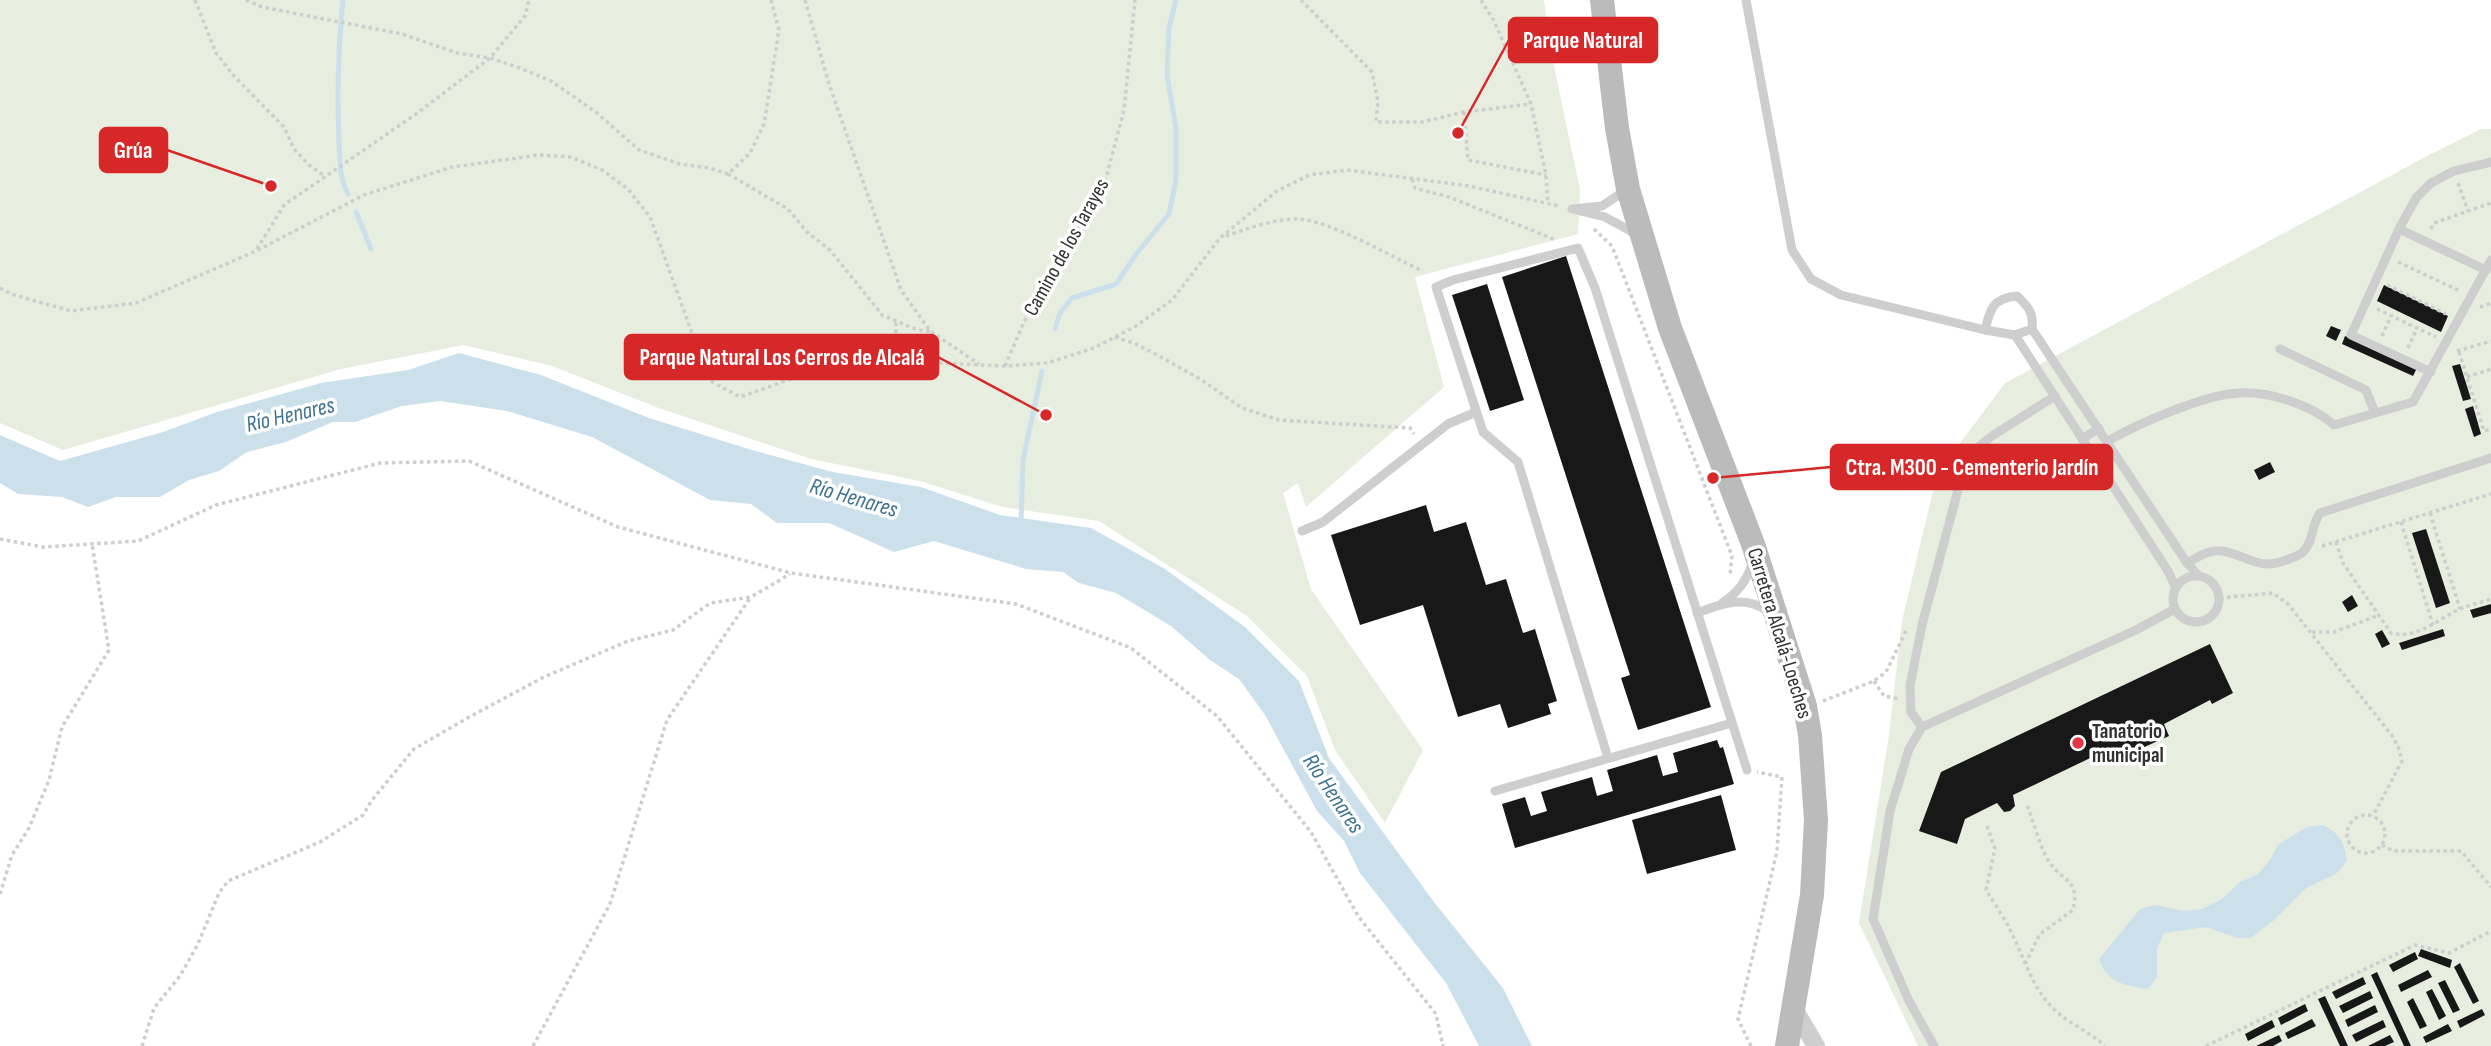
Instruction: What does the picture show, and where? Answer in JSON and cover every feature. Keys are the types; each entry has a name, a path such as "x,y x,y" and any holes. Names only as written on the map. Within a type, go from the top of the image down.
{"main road":[{"path":"1602,0 1617,128"},
{"path":"1617,128 1618,0"},
{"name":"Carretera Alcalá-Loeches","path":"1617,128 1628,189 1670,328 1753,544 1805,706 1810,735 1816,820 1812,895 1787,1046"}],"street":[{"path":"1793,1007 1816,1046"}],"lane":[{"path":"1746,0 1792,250 1811,279 1841,295 1985,330 2015,335 2032,329"},
{"path":"2431,372 2351,335 2386,256 2416,198 2431,183 2454,171 2491,162"},
{"path":"1572,209 1602,206 1628,189"},
{"path":"1572,209 1605,217 1642,237"},
{"path":"2399,229 2486,270"},
{"path":"1608,758 1518,462 1483,432 1436,287 1453,280 1578,248 1595,288 1747,770"},
{"path":"2108,441 2127,430 2215,396 2241,392 2292,401 2321,414 2334,425 2413,402 2491,260"},
{"path":"1985,330 1989,312 1996,302 2004,297 2017,296 2027,305 2034,317 2032,329 2187,563 2198,575 2213,582 2220,598 2219,607 2214,615 2197,623 2180,617 2175,609 2173,594 2185,578 2198,575"},
{"path":"2015,335 2176,587"},
{"path":"2280,349 2366,390 2375,414"},
{"path":"1923,727 1911,712 1909,701 1922,625 1967,456 1992,436 2055,397"},
{"path":"1302,531 1323,522 1448,424 1476,412"},
{"path":"2082,439 2099,428"},
{"path":"2187,563 2205,553 2221,551 2262,565 2276,565 2301,555 2310,544 2315,521 2320,513 2491,458"},
{"path":"1720,605 1746,581 1753,563 1753,544"},
{"path":"1697,612 1720,605 1751,602 1779,621"},
{"path":"1934,1046 1909,1001 1874,919 1890,811 1909,749 1923,727 2175,609"},
{"path":"1495,791 1732,723"}],"path":[{"path":"195,0 216,53 233,75 284,127 294,149 309,165 326,177"},
{"path":"246,0 262,7 402,34 457,53 490,58 551,81 597,113 639,150 680,164 709,167 728,174 788,209 807,232 830,250 883,316 896,319 920,331 930,331"},
{"path":"256,251 284,205 490,58 525,16 530,0"},
{"path":"728,174 750,153 764,124 779,30 771,0"},
{"path":"805,0 829,84 901,290 930,331 980,365"},
{"name":"Camino de los Tarayes","path":"1005,366 1024,322 1105,182 1124,110 1135,0"},
{"path":"1301,0 1372,72 1378,102 1376,122 1422,122 1464,112 1531,104"},
{"path":"1481,0 1494,21 1531,104 1546,175 1548,204"},
{"path":"1464,112 1468,160 1546,175"},
{"path":"0,288 11,294 71,311 136,303 256,251 364,195 452,167 539,155 571,157 602,170 628,189 650,217 709,380 740,397 836,363 895,361 1005,366 1047,363 1094,348 1136,326 1172,300 1220,237 1277,191 1309,175 1347,170 1469,186 1572,209 1612,246 1732,556 1731,597"},
{"path":"2454,171 2468,211"},
{"path":"1411,178 1415,188 1449,197 1578,248"},
{"path":"2425,241 2434,223 2491,203"},
{"path":"1220,237 1297,219 1321,224 1423,271"},
{"path":"2386,256 2472,297"},
{"path":"2376,279 2459,320"},
{"path":"2365,303 2459,352 2484,431 2491,429"},
{"path":"2377,347 2391,316"},
{"path":"895,361 896,319"},
{"path":"2403,359 2417,328"},
{"path":"1115,337 1136,344 1169,362 1242,408 1279,420 1410,428 1423,445"},
{"path":"2459,352 2491,341"},
{"path":"2467,377 2491,369"},
{"path":"0,539 43,547 138,541 216,505 380,463 469,460 618,527 791,573 1016,604 1131,648 1217,716 1311,832 1359,916 1436,1014 1443,1046"},
{"path":"2310,544 2318,547 2491,494"},
{"path":"2430,513 2460,609"},
{"path":"2401,522 2433,625"},
{"path":"2336,542 2343,563 2367,595 2377,617 2391,633 2402,636 2433,625 2460,609 2491,599"},
{"path":"0,894 12,855 29,828 50,780 62,727 109,650 92,544"},
{"path":"142,1046 154,1008 180,976 198,944 219,893 228,881 320,842 363,815 414,749 471,716 544,677 628,641 673,630 710,603 751,597 791,573"},
{"path":"2220,598 2273,593 2287,604 2393,737 2402,761 2373,816"},
{"path":"533,1046 610,904 667,720 751,597"},
{"path":"2311,632 2334,632 2377,617"},
{"path":"1805,706 1874,681 1886,672 1909,622 1922,625"},
{"path":"1874,681 1884,696 1909,701"},
{"path":"1747,770 1782,777 1777,850 1738,1019 1751,1046"},
{"path":"2025,964 2040,934 2073,910 2077,895 2070,881 2050,864 2027,805"},
{"path":"2360,816 2373,816 2378,818 2385,834 2382,845 2365,853 2353,848 2347,836 2350,824 2360,816"},
{"path":"1987,826 1995,849 1986,890 2010,930 2025,964 2048,1003 2065,1020 2105,1046"},
{"path":"2382,845 2393,851 2461,851 2491,887"},
{"path":"2206,1046 2415,945 2449,953 2491,932"}],"shaded area":[{"path":"0,0 1544,0 1550,47 1580,190 1578,234 1415,277 1444,387 1306,507 1298,483 1283,493 1311,589 1423,750 1385,823 1335,750 1307,676 1247,616 1099,521 1002,507 920,481 811,459 656,407 552,366 464,345 341,369 63,450 0,423"},
{"path":"2481,129 2491,129 2491,1046 1918,1046 1859,923 1889,735 1902,621 1937,474 2005,383"}],"water":[{"name":"Río Henares","path":"459,353 541,375 649,418 752,450 833,472 921,487 1000,515 1091,528 1165,569 1245,627 1299,681 1329,758 1434,902 1503,988 1532,1046 1479,1046 1446,983 1360,873 1344,841 1317,811 1265,715 1239,679 1210,660 1171,626 1116,593 1079,583 1063,572 1026,569 934,541 894,552 829,523 777,523 751,504 710,500 592,437 507,411 440,401 402,406 355,422 333,422 286,442 247,452 219,471 189,480 160,497 116,497 88,507 62,497 18,494 0,483 0,435 60,461 321,383 408,370"},
{"path":"2323,825 2340,839 2347,861 2336,874 2306,888 2273,921 2251,938 2238,938 2206,927 2164,933 2157,948 2157,978 2148,989 2117,982 2102,967 2099,959 2140,909 2156,905 2183,911 2202,909 2222,899 2240,882 2258,874 2279,844 2307,827"}],"building":[{"path":"1566,256 1711,707 1638,730 1621,678 1630,675 1502,277"},
{"path":"1487,284 1524,400 1490,411 1452,295"},
{"path":"2384,285 2448,316 2441,332 2377,301"},
{"path":"2331,326 2341,330 2336,341 2326,336"},
{"path":"2345,336 2417,368 2413,376 2342,344"},
{"path":"2460,364 2471,399 2463,401 2452,366"},
{"path":"2473,406 2481,434 2474,437 2465,409"},
{"path":"2270,462 2275,472 2259,480 2254,470"},
{"path":"1426,505 1434,532 1466,522 1486,585 1506,579 1523,633 1535,629 1557,701 1548,704 1551,714 1508,728 1500,704 1458,717 1423,605 1360,625 1331,535"},
{"path":"2426,529 2450,603 2436,608 2412,533"},
{"path":"2352,595 2358,606 2348,612 2342,602"},
{"path":"2491,604 2491,613 2473,618 2470,610"},
{"path":"2443,629 2445,636 2402,650 2399,643"},
{"path":"2382,630 2390,644 2382,648 2375,634"},
{"name":"Tanatorio municipal","path":"2210,644 2233,693 2212,704 2210,700 2164,724 2169,736 2113,761 2107,750 2013,795 2015,806 2010,811 2004,812 1997,803 1965,819 1957,844 1919,831 1941,772"},
{"path":"1717,740 1720,748 1723,747 1734,784 1515,848 1502,804 1525,797 1531,816 1547,811 1541,792 1592,777 1597,796 1613,791 1607,770 1657,755 1663,776 1678,772 1673,753"},
{"path":"1721,795 1736,850 1647,874 1632,820"},
{"path":"2421,949 2452,960 2450,968 2418,956"},
{"path":"2415,952 2418,959 2393,972 2389,965"},
{"path":"2460,963 2479,1001 2473,1004 2454,967"},
{"path":"2428,970 2432,977 2401,992 2398,985"},
{"path":"2377,972 2411,1046 2404,1046 2371,975"},
{"path":"2363,977 2366,984 2336,999 2332,992"},
{"path":"2445,980 2460,1010 2453,1013 2438,983"},
{"path":"2432,989 2446,1016 2439,1020 2426,992"},
{"path":"2370,991 2373,998 2343,1013 2339,1006"},
{"path":"2325,996 2348,1046 2340,1046 2318,999"},
{"path":"2413,998 2427,1026 2420,1029 2407,1002"},
{"path":"2305,1004 2308,1011 2281,1025 2278,1018"},
{"path":"2375,1005 2378,1012 2348,1027 2345,1020"},
{"path":"2482,1009 2485,1015 2460,1028 2457,1021"},
{"path":"2312,1019 2316,1026 2288,1039 2285,1033"},
{"path":"2272,1020 2275,1027 2248,1041 2245,1034"},
{"path":"2383,1020 2386,1027 2356,1042 2352,1035"},
{"path":"2448,1024 2452,1031 2426,1043 2423,1037"},
{"path":"2279,1035 2282,1041 2273,1046 2256,1046"},
{"path":"2390,1035 2394,1042 2385,1046 2368,1046"}],"waterway":[{"path":"343,0 338,123 340,168 348,194"},
{"path":"1055,329 1060,313 1072,298 1116,284 1169,214 1176,180 1176,128 1167,75 1169,28 1176,0"},
{"path":"356,212 371,249"},
{"path":"1021,523 1023,460 1042,371"}],"place":[{"name":"Parque Natural","path":"1458,133"},
{"name":"Grúa","path":"271,186"},
{"name":"Parque Natural Los Cerros de Alcalá","path":"1046,415"},
{"name":"Ctra. M300 - Cementerio Jardín","path":"1713,478"},
{"name":"Tanatorio municipal","path":"2078,743"}]}
